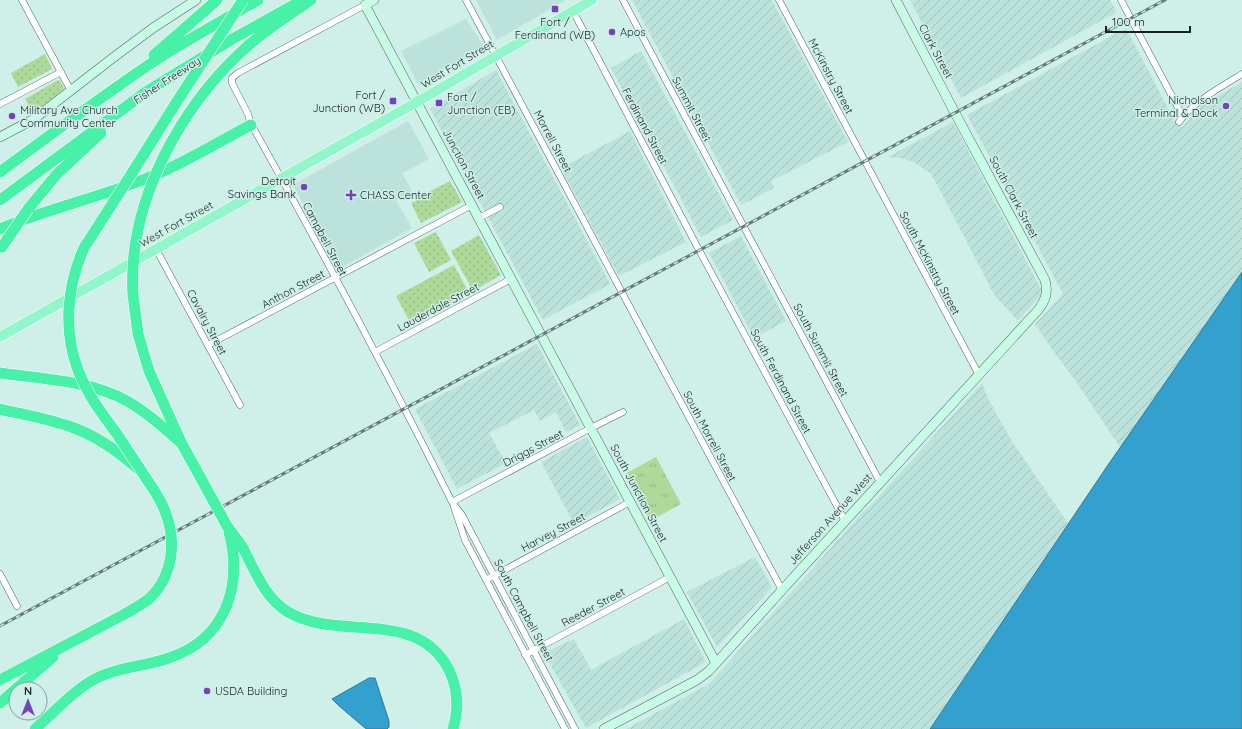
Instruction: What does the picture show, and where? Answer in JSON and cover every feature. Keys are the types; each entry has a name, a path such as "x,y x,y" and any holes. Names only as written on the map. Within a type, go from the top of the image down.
{"highway":[{"path":"119,86 217,0"},
{"path":"0,680 123,615 144,602 156,590 166,574 171,559 172,538 168,520 160,500 130,453 97,406 84,383 74,356 69,327 70,296 81,255 92,234 243,0"},
{"name":"Fisher Freeway","path":"0,172 119,86 176,47 258,0"},
{"name":"Fisher Freeway","path":"0,200 146,92 228,41 302,0"},
{"path":"311,0 240,53 223,70 193,106 175,134 149,190 138,228 133,266 133,296 138,334 149,371 182,444 227,526 240,544 266,590 275,601 289,612 304,619 320,623 405,633 426,643 435,650 442,659 455,686 457,708 453,729"},
{"path":"1,248 28,209 48,184 70,161 146,92"},
{"path":"0,229 146,179 184,161 251,125"},
{"path":"0,373 88,386 117,396 146,413 182,444"},
{"path":"4,410 65,424 83,431 104,442 126,459 144,476"},
{"path":"35,729 78,691 96,678 117,670 168,659 182,654 203,640 218,622 228,603 234,580 234,558 227,526"},
{"path":"25,681 51,658 74,641"},
{"path":"0,703 8,696"}],"main road":[{"path":"365,5 374,0"},
{"name":"West Fort Street","path":"0,337 417,102 592,0"},
{"name":"Clark Street","path":"896,0 955,113"},
{"path":"0,137 29,122 114,57 190,2"},
{"name":"Junction Street","path":"365,5 541,335"},
{"name":"South Clark Street","path":"955,113 1045,280 1047,294"},
{"name":"Jefferson Avenue West","path":"604,729 697,680 709,671 1039,309 1047,294"},
{"name":"South Junction Street","path":"541,335 716,663"}],"street":[{"name":"Morrell Street","path":"466,0 622,292"},
{"name":"Summit Street","path":"623,0 743,227"},
{"name":"McKinstry Street","path":"779,0 864,161"},
{"path":"1121,0 1181,119 1188,111 1211,94 1242,74"},
{"path":"25,1 70,91"},
{"name":"Campbell Street","path":"365,5 238,73 232,78 233,86 248,114 251,125 405,409"},
{"name":"Ferdinand Street","path":"573,11 699,250"},
{"path":"0,104 60,72"},
{"name":"South McKinstry Street","path":"864,161 979,375"},
{"name":"Anthon Street","path":"208,345 472,205"},
{"path":"479,218 500,207"},
{"name":"South Summit Street","path":"743,227 880,482"},
{"name":"Cavalry Street","path":"156,249 240,405"},
{"name":"South Ferdinand Street","path":"699,250 845,521"},
{"name":"Lauderdale Street","path":"374,352 511,279"},
{"name":"South Morrell Street","path":"622,292 672,388 782,590"},
{"name":"South Campbell Street","path":"405,409 452,502 465,540 565,729"},
{"name":"Driggs Street","path":"452,502 623,412"},
{"name":"South Campbell Street","path":"452,502 462,515 575,729"},
{"name":"Harvey Street","path":"486,580 630,502"},
{"path":"0,574 17,606"},
{"name":"Reeder Street","path":"525,654 670,577"}],"shaded area":[{"path":"476,0 566,0 497,40"},
{"path":"632,0 772,0 848,142 771,181 774,188 741,205"},
{"path":"910,0 1110,0 1117,12 961,98"},
{"path":"466,19 484,47 418,84 401,51"},
{"path":"1126,28 1173,118 1182,127 1201,106 1242,82 1242,272 1120,447 1035,324 1063,294 967,115"},
{"path":"641,51 733,220 701,237 611,68"},
{"path":"496,70 610,284 543,320 430,109"},
{"name":"CHASS Center","path":"408,121 429,159 402,173 412,191 396,200 412,228 339,269 293,185"},
{"path":"953,122 1043,293 1018,321 995,296 930,173 914,162 901,158 888,157"},
{"path":"630,131 686,242 619,276 561,168"},
{"path":"741,236 786,321 754,338 709,253"},
{"path":"537,344 580,425 566,432 556,412 540,421 534,410 489,433 506,463 457,489 415,409"},
{"path":"982,383 988,399 1013,443 1068,523 929,729 626,729 709,684 863,512"},
{"path":"587,437 620,499 574,524 541,462"},
{"path":"755,557 772,587 717,647 687,592"},
{"path":"684,619 706,662 586,728 544,653 574,639 591,670"}],"green space":[{"path":"45,54 52,69 18,87 11,73"},
{"path":"58,80 64,89 33,113 25,99"},
{"path":"450,181 462,202 421,223 411,203 418,200 417,198"},
{"path":"436,232 451,260 429,272 414,243"},
{"path":"479,235 501,275 473,291 451,251"},
{"path":"454,265 469,293 411,324 396,296"},
{"path":"656,457 681,504 650,521 625,474"}],"water":[{"path":"1242,272 1242,729 930,729 1108,465"},
{"path":"369,678 375,678 389,721 389,727 387,729 365,728 332,699"}],"railway":[{"path":"0,626 1165,0"}],"place":[{"name":"Fort / Ferdinand (WB)","path":"555,9"},
{"name":"Apos","path":"612,32"},
{"name":"Fort / Junction (WB)","path":"393,101"},
{"name":"Fort / Junction (EB)","path":"439,103"},
{"name":"Nicholson Terminal & Dock","path":"1226,106"},
{"name":"Military Ave Church Community Center","path":"12,116"},
{"name":"Detroit Savings Bank","path":"304,187"},
{"name":"CHASS Center","path":"351,195"},
{"name":"USDA Building","path":"207,691"}]}
